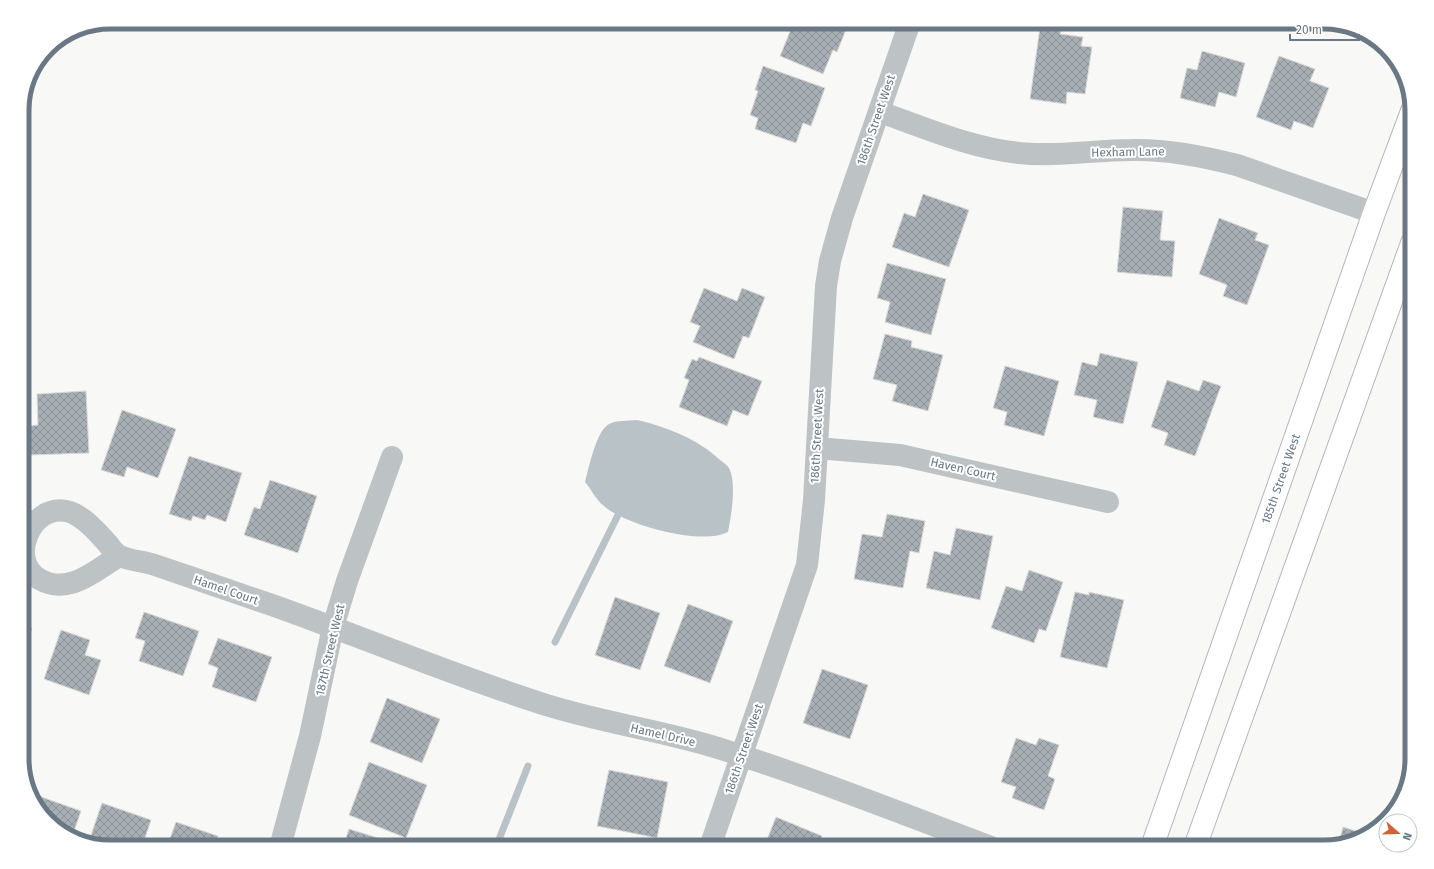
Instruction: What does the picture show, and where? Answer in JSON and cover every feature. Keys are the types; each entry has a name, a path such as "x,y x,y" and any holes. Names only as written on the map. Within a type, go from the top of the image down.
{"street":[{"name":"186th Street West","path":"712,840 807,565 813,525 826,286 830,261 842,218 908,29"},
{"name":"Hexham Lane","path":"880,112 970,143 1018,153 1058,154 1111,150 1152,150 1217,160 1236,165 1374,213"},
{"name":"185th Street West","path":"1154,840 1374,213 1405,130"},
{"path":"1198,840 1405,262"},
{"name":"Haven Court","path":"817,448 900,455 1108,502"},
{"name":"187th Street West","path":"282,840 310,736 333,627 347,581 392,457"},
{"name":"Hamel Court","path":"119,556 150,563 333,627"},
{"name":"Hamel Drive","path":"333,627 487,685 570,713 688,740 741,756 792,773 972,840"}],"shaded area":[{"path":"637,420 671,430 692,440 702,446 729,468 733,482 733,491 728,532 716,536 701,537 664,531 629,520 614,513 598,501 585,482 600,434 609,424 619,421"}],"building":[{"path":"791,29 846,29 837,52 833,50 823,74 780,56"},
{"path":"1040,29 1061,30 1060,34 1083,37 1081,46 1092,47 1085,94 1067,92 1066,104 1030,99"},
{"path":"1202,51 1245,63 1236,97 1219,92 1215,107 1180,98 1187,68 1197,70"},
{"path":"1279,56 1315,69 1310,81 1329,88 1313,128 1294,121 1291,130 1256,117"},
{"path":"763,66 825,88 811,126 803,123 796,143 755,129 758,118 750,115 758,91 755,90"},
{"path":"923,194 969,210 949,267 892,247 904,213 915,217"},
{"path":"1123,207 1163,211 1160,240 1175,241 1172,277 1117,272"},
{"path":"1219,218 1258,233 1255,240 1269,245 1247,305 1223,296 1227,285 1199,274"},
{"path":"887,263 946,279 931,335 885,322 890,302 877,298"},
{"path":"704,288 737,301 742,288 765,297 749,338 743,336 734,359 693,342 700,326 690,322"},
{"path":"885,334 912,341 911,347 943,355 928,411 892,401 897,385 873,379"},
{"path":"1100,353 1138,362 1123,424 1093,417 1097,400 1074,395 1082,362 1097,366"},
{"path":"699,357 762,381 748,416 733,410 727,426 679,407 689,380 684,378 692,359 697,361"},
{"path":"1005,366 1059,381 1044,436 1004,425 1007,412 993,408"},
{"path":"1167,380 1199,391 1203,380 1221,386 1195,456 1164,445 1168,433 1151,427"},
{"path":"86,391 89,453 30,455 29,426 38,425 37,394"},
{"path":"122,410 176,429 158,478 127,467 124,477 101,470"},
{"path":"189,456 242,473 226,522 207,515 205,520 193,516 191,521 169,514"},
{"path":"270,480 317,496 298,553 244,535 254,507 260,509"},
{"path":"887,514 925,521 919,553 910,551 903,588 854,579 862,534 882,537"},
{"path":"956,528 993,536 980,600 926,588 934,551 950,555"},
{"path":"1029,570 1063,582 1046,631 1039,629 1034,643 991,628 1006,586 1022,591"},
{"path":"1075,592 1089,595 1089,592 1124,600 1107,668 1060,657"},
{"path":"615,597 660,613 640,670 595,655"},
{"path":"688,604 733,621 710,683 664,666"},
{"path":"144,612 199,631 183,676 139,661 145,641 135,638"},
{"path":"61,630 90,640 85,655 101,660 89,695 44,679"},
{"path":"218,638 272,657 256,702 212,687 218,668 208,664"},
{"path":"822,669 868,685 850,739 803,723"},
{"path":"387,698 440,719 422,763 370,742"},
{"path":"1016,738 1036,745 1039,738 1059,745 1048,776 1055,779 1044,810 1012,798 1016,787 1001,782"},
{"path":"369,762 427,785 406,838 349,815"},
{"path":"609,770 668,782 657,838 597,826"},
{"path":"37,796 81,811 74,831 57,820 49,812"},
{"path":"102,803 151,820 144,840 110,840 90,837"},
{"path":"776,817 822,836 821,840 767,840"},
{"path":"176,822 218,836 217,840 170,840"},
{"path":"1343,827 1359,832 1355,834 1340,838"},
{"path":"349,829 385,840 345,840"}],"waterway":[{"path":"555,642 618,515"},
{"path":"499,840 528,766"}]}
